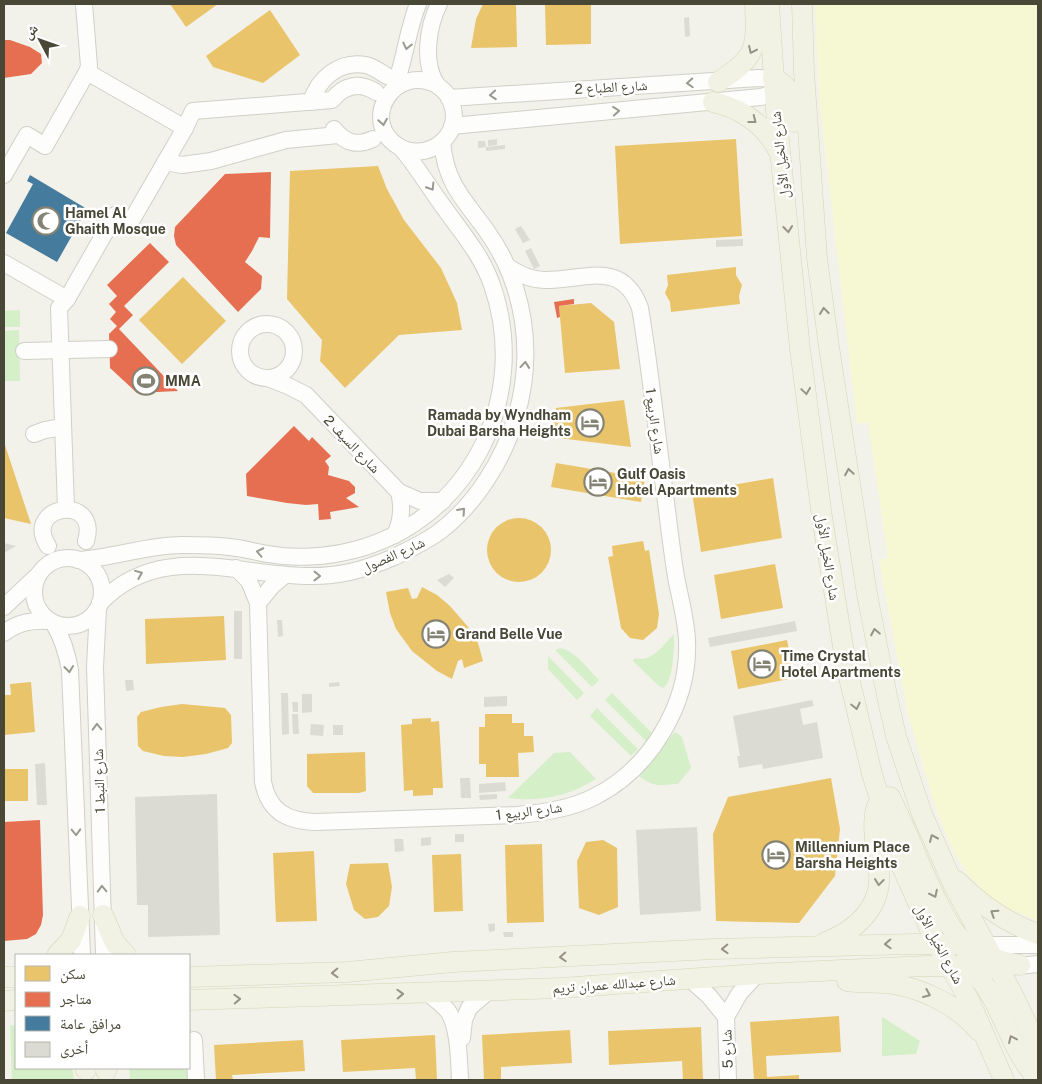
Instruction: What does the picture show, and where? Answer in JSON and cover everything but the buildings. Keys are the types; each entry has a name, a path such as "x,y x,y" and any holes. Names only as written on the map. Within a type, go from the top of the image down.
{"main road":[{"path":"718,82 740,67 752,53 757,34 756,4"},
{"name":"شارع الخيل الأول","path":"770,4 778,86 785,116 780,154 800,349 822,517 846,665 879,800 901,865 949,957 1004,1080"},
{"path":"782,4 786,62 791,67 802,64 804,66"},
{"name":"شارع الخيل الأول","path":"802,4 804,66 817,258 867,594 887,696 896,736 922,814 986,954 1027,1024 1038,1053"},
{"path":"778,86 804,66"},
{"path":"713,102 734,109 754,120 769,136 780,154"},
{"path":"785,116 804,217 809,238 817,258"},
{"path":"872,774 889,794 948,922 986,954 1029,965"},
{"path":"814,946 839,937 854,928 874,903 880,873 874,824 874,816 879,800"},
{"path":"944,865 971,895 986,908 1020,927 1038,934"},
{"path":"103,914 115,943 125,954"},
{"path":"58,954 71,940 80,916"},
{"name":"شارع عبدالله عمران تريم","path":"190,977 347,972 453,962 814,946 914,944 949,957 986,954"},
{"name":"شارع عبدالله عمران تريم","path":"191,1001 561,988 811,972 986,954"},
{"path":"949,957 981,979 994,1001 1020,1056 1038,1079"},
{"path":"811,972 841,980 892,984 911,988 929,995 962,1015 976,1027 987,1042"},
{"path":"968,1000 969,988 977,983 994,1001"}],"street":[{"path":"4,176 27,136 45,146 87,72 84,4"},
{"path":"311,102 316,88 321,81 336,70 356,64 375,68 390,82 400,84 415,79 430,82 437,85 449,98 453,107 452,126 442,142 427,151 402,149 388,138 382,121 383,103 390,82 404,61 410,29 418,4"},
{"path":"437,85 429,60 428,47 432,20 439,4"},
{"path":"87,72 185,128"},
{"name":"شارع الطباع 2","path":"449,98 759,78 778,86"},
{"path":"66,509 59,308 67,299 115,215 130,223 193,111 332,100 342,90 355,85 363,85 376,92"},
{"name":"شارع الطباع 2","path":"452,126 761,97 778,86"},
{"path":"533,92 526,98 524,108 529,116 534,119"},
{"path":"165,162 182,165 192,164 286,140 336,132 346,141 355,144 374,139"},
{"name":"شارع الفصول","path":"99,605 122,582 150,570 180,566 236,568 284,575 327,576 368,568 418,545 440,532 459,515 475,496 492,471 516,417 526,358 525,329 508,268 486,230 450,180 443,156 442,142"},
{"name":"شارع الفصول","path":"78,560 101,558 142,549 180,545 224,546 287,556 321,556 354,550 395,535 428,514 457,486 473,463 486,439 496,412 504,367 503,330 499,306 492,283 481,261 428,182 402,149"},
{"path":"4,263 67,299"},
{"name":"شارع الربيع 1","path":"236,568 249,581 258,603 263,782 271,803 278,812 287,817 316,822 517,815 549,811 594,797 619,781 647,755 668,724 675,705 686,670 687,641 674,561 640,308 630,288 613,277 598,275 544,280 525,276 508,268"},
{"path":"520,308 530,293 544,280"},
{"path":"262,324 269,324 281,327 287,331 294,343 295,353 293,359 290,367 284,373 268,378 253,374 242,362 240,349 242,342 251,329 262,324"},
{"path":"24,351 109,349"},
{"name":"شارع السيف 2","path":"293,359 306,395"},
{"name":"شارع السيف 2","path":"268,378 306,395 399,492 420,501 443,501"},
{"path":"34,434 63,427"},
{"path":"395,535 402,516 399,492"},
{"path":"48,546 43,533 43,526 46,519 58,510 66,509 80,514 85,519 88,526 86,541"},
{"path":"4,607 19,595 49,564 58,560 68,558 78,560 86,564 98,576 102,594 99,605 88,619 74,626 64,626 37,620 24,622 11,627 4,633"},
{"path":"42,571 34,586 35,602 38,610 52,623"},
{"path":"258,603 284,575"},
{"name":"شارع النبط 1","path":"99,605 95,667 104,954"},
{"name":"شارع النبط 1","path":"52,623 62,638 70,670 82,954"},
{"name":"شارع عبدالله عمران تريم","path":"986,954 1038,944"},
{"name":"شارع 5","path":"728,1080 726,1017 739,994 757,974"},
{"name":"شارع 5","path":"690,979 709,996 726,1017"},
{"path":"459,1045 463,1036 464,1020 469,1008 490,990"},
{"path":"427,993 442,1005 450,1015 459,1045 460,1080"},
{"path":"194,1040 196,1080"}],"shaded area":[{"path":"20,310 20,327 4,327 4,311"},
{"path":"19,330 20,381 4,381 4,331"},
{"path":"674,634 671,671 667,684 663,688 633,661 635,658 641,659 652,656"},
{"path":"561,648 577,657 599,680 592,687 555,650"},
{"path":"548,656 584,693 577,700 548,669"},
{"path":"612,693 653,734 646,741 605,700"},
{"path":"597,708 638,749 631,756 590,716"},
{"path":"675,732 682,737 691,768 678,784 652,784 638,775"},
{"path":"570,752 596,779 565,794 531,799 508,798 554,753"},
{"path":"882,1017 920,1041 916,1054 882,1056"},
{"path":"10,1025 15,1026 15,1069 72,1069 74,1080 12,1080"},
{"path":"191,1028 192,1080 130,1080 129,1069 190,1069"}],"sand":[{"path":"815,4 1038,4 1038,921 1010,909 987,894 968,875 953,850 937,813 908,714 879,560 888,558 868,422 857,424 820,107"}],"place":[{"name":"Hamel Al Ghaith Mosque","path":"46,221"},
{"name":"MMA","path":"146,381"},
{"name":"Ramada by Wyndham Dubai Barsha Heights","path":"590,423"},
{"name":"Gulf Oasis Hotel Apartments","path":"598,482"},
{"name":"Grand Belle Vue","path":"436,634"},
{"name":"Time Crystal Hotel Apartments","path":"762,664"},
{"name":"Millennium Place Barsha Heights","path":"776,855"}]}
